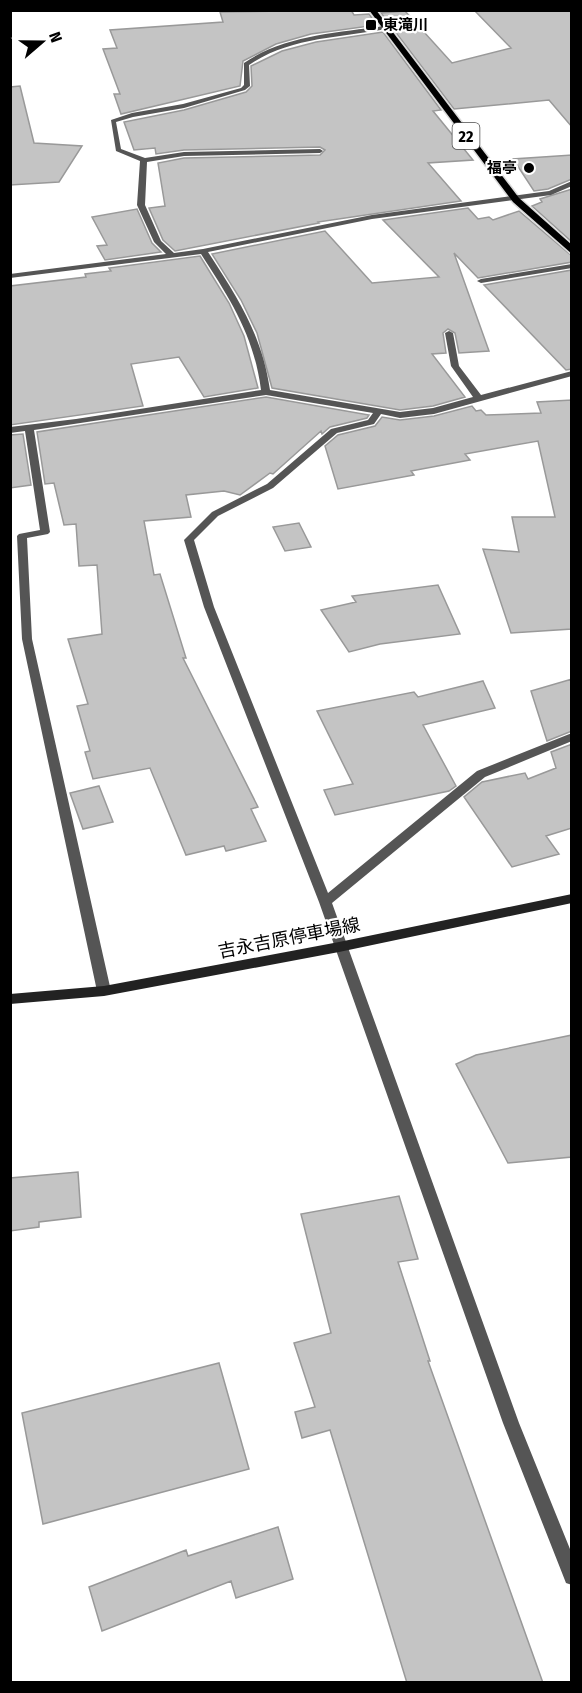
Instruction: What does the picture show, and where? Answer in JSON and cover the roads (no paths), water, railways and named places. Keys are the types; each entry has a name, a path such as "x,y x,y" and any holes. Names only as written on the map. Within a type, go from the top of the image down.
{"main road":[{"name":"22","path":"372,10 514,198 572,250"},
{"name":"吉永吉原停車場線","path":"10,999 104,992 339,947 572,898"}],"street":[{"path":"320,151 184,154 144,160 118,150 113,121 132,115 184,106 243,89 247,86 246,64 257,55 308,40 384,28"},
{"path":"144,160 141,205 158,242 173,256"},
{"path":"10,276 173,256 372,217 551,193 572,183"},
{"path":"203,251 249,322 264,367 266,392"},
{"path":"481,281 572,266"},
{"path":"449,333 455,366 480,399"},
{"path":"10,430 266,392 400,415 434,411 572,373"},
{"path":"378,412 371,422 334,430 270,486 215,514 189,540 209,607 325,902 339,947 511,1423 572,1577"},
{"path":"29,428 45,532 22,536 27,639 104,992"},
{"path":"325,902 481,774 572,737"}],"place":[{"name":"東滝川","path":"371,25"},
{"name":"福亭","path":"529,168"}]}
